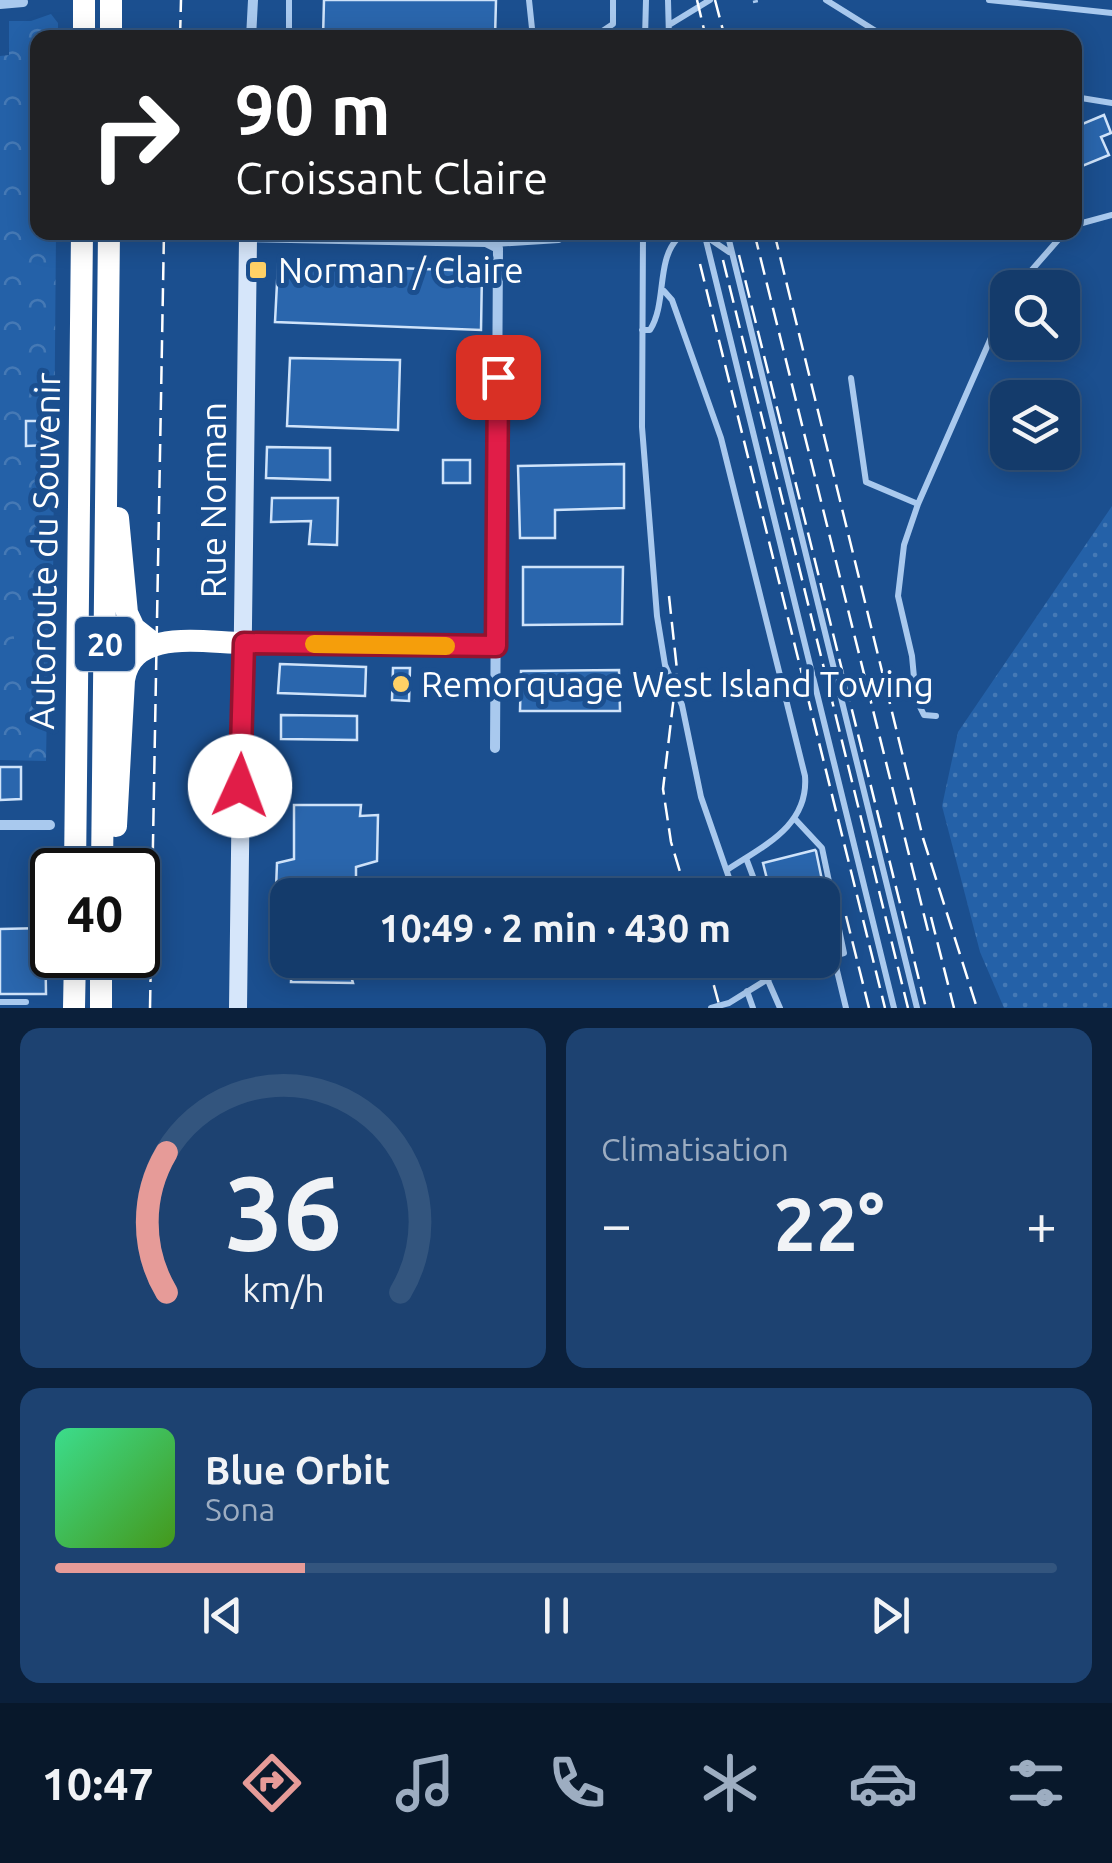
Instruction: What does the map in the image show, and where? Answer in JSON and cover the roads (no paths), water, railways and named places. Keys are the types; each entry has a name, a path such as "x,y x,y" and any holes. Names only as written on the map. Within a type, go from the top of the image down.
{"highway":[{"path":"84,0 84,30"},
{"path":"111,0 111,30"},
{"name":"Autoroute du Souvenir","path":"76,848 82,240"},
{"name":"Autoroute du Souvenir","path":"102,848 109,240"},
{"path":"107,419 127,613 134,628 150,643 244,643"},
{"path":"113,848 125,672 150,643"},
{"path":"74,1008 75,978"}],"street":[{"path":"252,30 254,0"},
{"path":"0,4 25,1"},
{"name":"Rue Norman","path":"238,1008 248,240"},
{"path":"371,240 494,244 499,253 495,748"},
{"path":"244,643 496,646"},
{"path":"0,826 50,825"}],"lane":[{"path":"289,30 290,0"},
{"path":"530,0 532,30"},
{"path":"604,30 613,24 613,0"},
{"path":"645,30 646,0"},
{"path":"668,0 669,30"},
{"path":"669,25 710,0"},
{"path":"826,0 874,30"},
{"path":"989,0 1112,13"},
{"path":"1082,98 1112,103"},
{"path":"1082,224 1112,215"},
{"path":"494,244 560,240"},
{"path":"644,240 646,496 662,649 682,705 700,797 729,878"},
{"path":"642,330 654,324 664,291 671,240"},
{"path":"668,256 677,240"},
{"path":"705,240 894,1008"},
{"path":"715,240 731,256"},
{"path":"728,240 917,1008"},
{"path":"1032,270 1058,240"},
{"path":"664,291 672,300 696,376 712,410 804,768 805,800 795,819 726,870"},
{"path":"936,716 924,715 918,706 912,656 898,596 904,544 990,339"},
{"path":"852,378 865,479 874,488 918,504"},
{"path":"795,819 822,848 829,878"},
{"path":"746,858 754,878"},
{"path":"840,922 846,946 840,954"},
{"path":"710,1008 766,978 780,1008"},
{"path":"838,978 846,1008"},
{"path":"747,991 753,1008"},
{"path":"0,1002 26,1002"}],"railway":[{"path":"180,30 181,0"},
{"path":"697,0 704,30"},
{"path":"715,0 723,30"},
{"path":"150,1008 164,240"},
{"path":"756,240 928,931"},
{"path":"776,240 923,838 977,1008"},
{"path":"739,255 926,1008"},
{"path":"723,260 908,1008"},
{"path":"700,264 885,1008"},
{"path":"669,596 677,670 663,789 671,842 682,878"},
{"path":"846,916 869,1008"},
{"path":"931,917 954,1008"},
{"path":"712,978 720,1008"}],"place":[{"name":"Norman / Claire","path":"258,270"},
{"name":"Remorquage West Island Towing","path":"401,684"}]}
